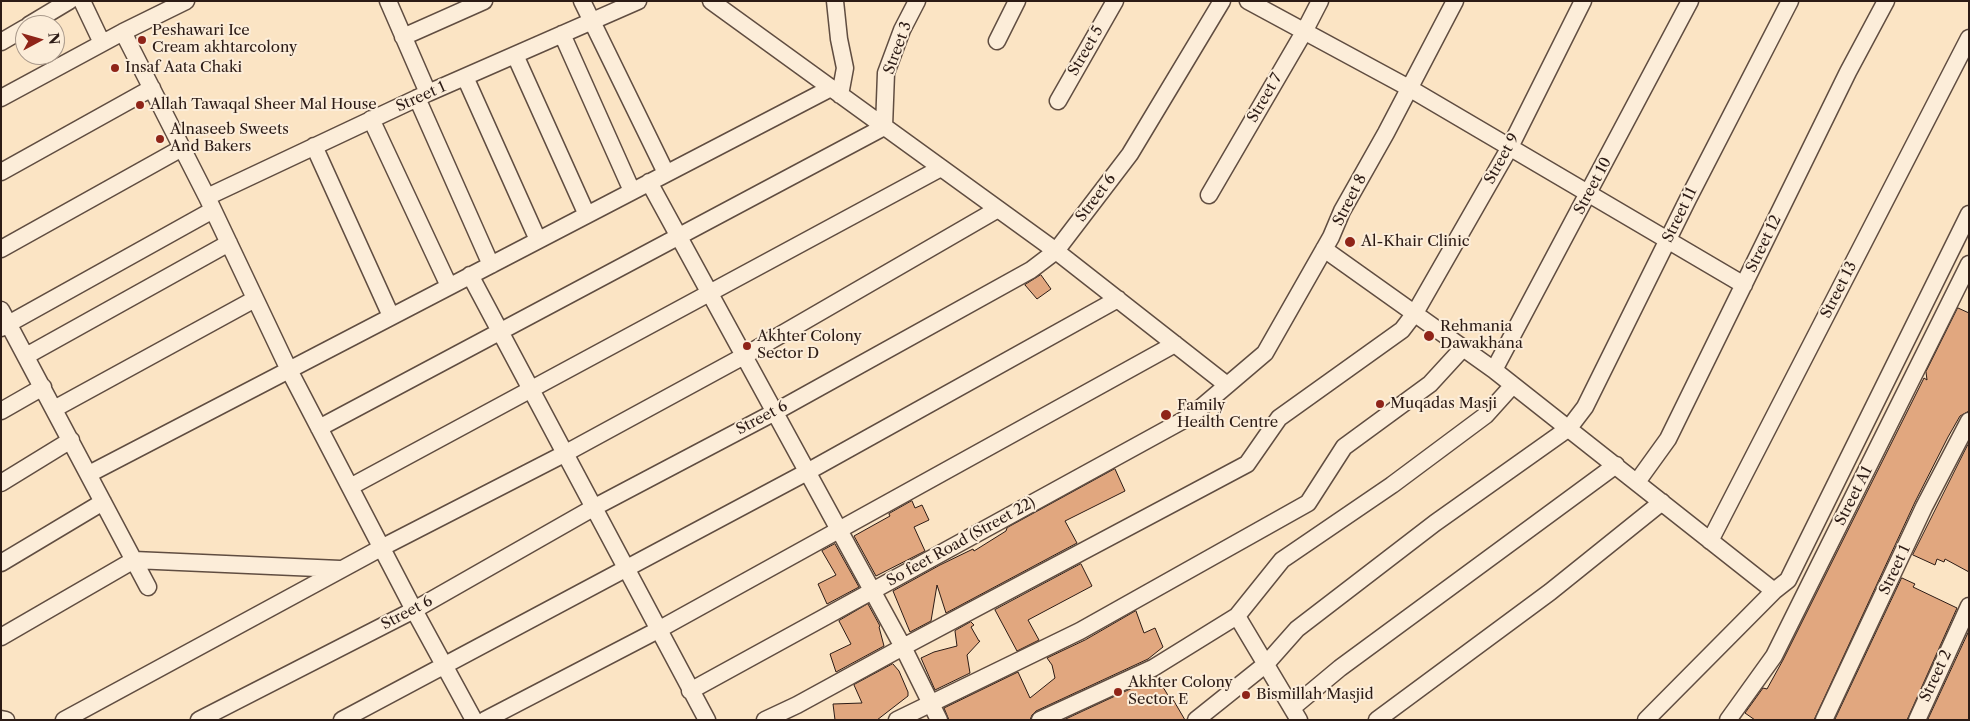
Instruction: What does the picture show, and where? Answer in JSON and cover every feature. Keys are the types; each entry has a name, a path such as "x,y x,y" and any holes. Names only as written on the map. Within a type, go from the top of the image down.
{"street":[{"path":"46,15 69,1"},
{"path":"82,1 102,43"},
{"path":"1,98 102,43 186,1"},
{"path":"388,1 403,37 423,96 491,264"},
{"path":"403,37 484,1"},
{"path":"582,1 666,173"},
{"name":"Street 1","path":"4,320 314,146 638,1"},
{"path":"711,1 1056,250 1227,385"},
{"path":"88,474 666,173 835,91 845,68 835,1"},
{"name":"Street 3","path":"884,127 886,73 902,30 918,1"},
{"path":"997,41 1017,1"},
{"name":"Street 5","path":"1058,101 1115,1"},
{"name":"Street 6","path":"199,720 414,610 593,508 775,412 1031,270 1056,250 1130,154 1222,1"},
{"path":"1248,1 1409,88 1744,285"},
{"name":"Street 7","path":"1209,195 1304,32 1320,1"},
{"name":"Street 8","path":"1227,385 1265,353 1324,249 1342,211 1455,1"},
{"name":"Street 9","path":"765,720 797,705 1247,464 1279,418 1402,330 1415,314 1510,147 1583,1"},
{"name":"Street 10","path":"1494,370 1690,1"},
{"name":"Street 11","path":"1196,719 1266,664 1305,624 1435,523 1569,428 1585,407 1790,1"},
{"name":"Street 12","path":"1636,482 1668,439 1848,72 1886,1"},
{"path":"123,32 210,203 289,370 381,548 474,720"},
{"path":"1,42 15,34"},
{"path":"562,34 632,191"},
{"name":"Street 13","path":"1710,541 1969,38"},
{"path":"515,55 587,215"},
{"path":"465,77 538,240"},
{"path":"1,172 152,88"},
{"path":"371,120 449,286"},
{"path":"319,428 884,127"},
{"path":"314,146 391,316"},
{"path":"1,249 182,148"},
{"path":"350,487 942,168"},
{"path":"649,182 903,647 939,720"},
{"path":"64,720 381,548 564,454 744,356 998,209"},
{"path":"1646,720 1774,591 1788,580 1969,214"},
{"path":"26,356 229,243"},
{"path":"1324,249 1494,370 1774,591"},
{"name":"Street A1","path":"1728,720 1774,656 1969,264"},
{"path":"470,276 707,720"},
{"path":"54,409 255,299"},
{"path":"342,720 807,472 1118,299"},
{"path":"4,320 43,387 148,587"},
{"path":"485,720 658,630 1174,344"},
{"path":"897,720 1080,631 1308,503 1344,447 1430,384 1463,348"},
{"name":"So feet Road (Street 22)","path":"690,691 1191,416 1227,385"},
{"path":"1040,720 1154,668 1237,616 1282,560 1392,485 1479,421 1513,385"},
{"path":"1,412 43,387"},
{"name":"Street 1","path":"1824,720 1934,488 1969,421"},
{"path":"1,483 71,440"},
{"path":"1237,616 1296,714 1340,668 1616,466"},
{"path":"1,563 103,502"},
{"path":"1377,720 1550,592 1662,502"},
{"path":"1,638 134,560 342,569"},
{"name":"Street 2","path":"1916,720 1969,606"},
{"path":"1,719 6,720"}],"building":[{"path":"1041,275 1051,289 1037,299 1025,285"},
{"path":"1958,308 1969,313 1969,411 1960,416 1915,502 1814,720 1755,720 1745,713 1763,688 1767,689 1783,660 1924,378 1927,380 1926,372"},
{"path":"1968,445 1969,572 1945,559 1944,562 1937,559 1935,565 1913,555"},
{"path":"1115,469 1125,491 1065,521 1077,543 946,613 937,585 931,621 910,632 893,591 940,565 973,549 974,551 1006,531 1007,528"},
{"path":"912,501 915,508 922,505 929,520 914,527 925,551 876,576 854,536"},
{"path":"835,544 859,587 827,604 818,584 836,575 822,551"},
{"path":"1081,564 1092,586 1028,620 1039,640 1017,651 995,610"},
{"path":"1902,578 1915,584 1913,587 1957,608 1907,720 1835,720"},
{"path":"868,604 880,626 884,646 836,672 830,654 851,644 839,621"},
{"path":"1136,611 1144,633 1155,628 1163,647 1148,659 1036,711 1030,720 949,720 944,708 1018,672 1030,698 1055,678 1052,665 1047,658 1085,640"},
{"path":"971,622 974,625 971,627 980,641 967,655 970,673 935,690 921,658 934,652 957,646 955,631"},
{"path":"1969,631 1969,720 1928,720"},
{"path":"893,664 899,671 908,696 877,720 835,720 833,704 862,703 854,685"},
{"path":"1157,677 1185,720 1064,720"}],"place":[{"name":"Peshawari Ice Cream akhtarcolony","path":"142,40"},
{"name":"Insaf Aata Chaki","path":"115,68"},
{"name":"Allah Tawaqal Sheer Mal House","path":"140,105"},
{"name":"Alnaseeb Sweets And Bakers","path":"160,139"},
{"name":"Al-Khair Clinic","path":"1350,242"},
{"name":"Rehmania Dawakhana","path":"1429,336"},
{"name":"Akhter Colony Sector D","path":"747,346"},
{"name":"Muqadas Masji","path":"1380,404"},
{"name":"Family Health Centre","path":"1166,415"},
{"name":"Akhter Colony Sector E","path":"1118,692"},
{"name":"Bismillah Masjid","path":"1246,695"}]}
